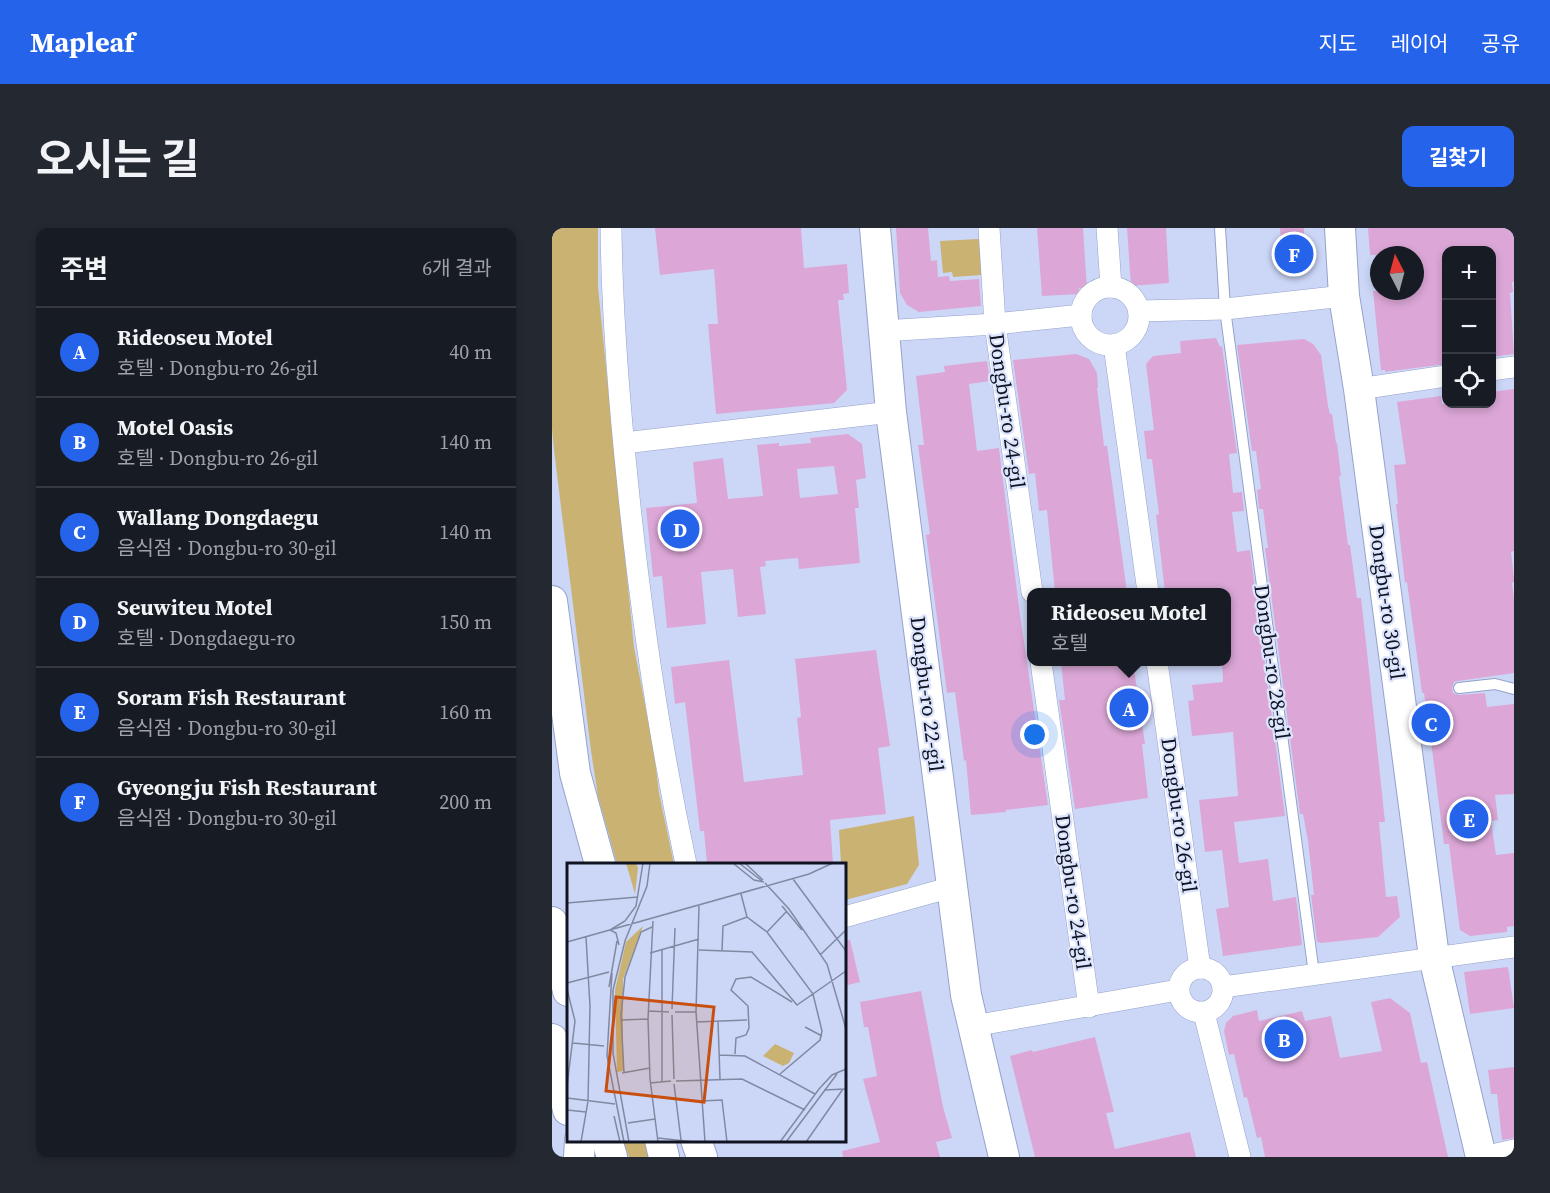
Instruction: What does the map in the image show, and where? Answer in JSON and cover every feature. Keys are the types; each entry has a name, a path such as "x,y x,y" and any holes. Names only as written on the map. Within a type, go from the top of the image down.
{"main road":[{"name":"Dongbu-ro 22-gil","path":"875,228 891,412 966,995 1004,1157"},
{"name":"Dongbu-ro 30-gil","path":"1340,228 1344,296 1359,389 1434,957 1482,1157"},
{"path":"552,601 575,774 600,863"},
{"path":"552,922 567,987"},
{"path":"552,1039 567,1106"},
{"path":"575,1142 578,1157"},
{"path":"578,1157 580,1142"},
{"path":"608,1142 612,1157"},
{"path":"660,1142 664,1157"},
{"path":"697,1142 702,1157"}],"street":[{"path":"611,228 619,395 646,650 686,863"},
{"name":"Dongbu-ro 24-gil","path":"988,228 995,324 1031,588"},
{"path":"1107,228 1112,287"},
{"path":"1112,287 1130,294 1139,312 1139,320 1131,336 1114,345 1099,343 1091,338 1085,332 1081,315 1087,298 1102,288 1112,287"},
{"path":"1139,312 1225,309 1344,296"},
{"path":"883,331 995,324 1081,315"},
{"path":"1114,345 1147,588"},
{"path":"1496,369 1514,367"},
{"path":"1359,389 1442,377"},
{"path":"624,443 891,412"},
{"name":"Dongbu-ro 24-gil","path":"1042,666 1089,1007"},
{"name":"Dongbu-ro 26-gil","path":"1158,666 1200,968"},
{"path":"846,916 952,887"},
{"path":"1223,987 1514,947"},
{"path":"1200,968 1217,974 1223,987 1221,1001 1217,1007 1204,1013 1189,1010 1183,1004 1178,990 1184,976 1200,968"},
{"path":"973,1026 1178,990"},
{"path":"1204,1013 1240,1157"},
{"name":"Dongbu-ro 30-gil","path":"1482,1157 1514,1150"}],"lane":[{"name":"Dongbu-ro 28-gil","path":"1220,228 1225,309 1314,974"},
{"path":"1459,688 1495,684 1514,689"}],"shaded area":[{"path":"552,228 598,228 598,287 634,647 654,752 659,793 674,863 617,863 598,796 591,751 552,428"},
{"path":"979,239 982,275 953,277 952,272 943,273 940,241"},
{"path":"914,816 919,865 907,884 846,900 846,863 841,863 839,830"},
{"path":"623,1142 644,1142 650,1157 629,1157"}],"building":[{"path":"655,228 801,228 804,268 847,264 849,293 843,294 844,300 838,300 847,390 834,403 716,414 708,324 718,324 714,269 660,275"},
{"path":"896,228 928,228 931,261 937,260 938,277 949,276 950,281 979,279 981,306 919,312 907,305 900,293"},
{"path":"1037,228 1083,228 1087,288 1079,288 1080,294 1042,296"},
{"path":"1127,228 1166,228 1169,283 1131,286"},
{"path":"1280,228 1304,228 1304,236 1307,236 1308,258 1298,269 1283,270"},
{"path":"1368,228 1514,228 1514,282 1512,282 1513,292 1510,293 1514,354 1496,356 1496,246 1442,246 1442,365 1385,372 1381,370 1374,300 1424,300 1424,246 1370,246 1370,255"},
{"path":"1216,338 1220,347 1222,346 1237,453 1229,454 1233,493 1242,492 1244,511 1232,512 1237,552 1250,550 1285,816 1234,822 1239,863 1268,859 1273,901 1296,897 1302,945 1223,956 1216,909 1229,907 1222,850 1205,852 1199,800 1238,796 1233,732 1192,736 1188,701 1194,700 1192,685 1223,682 1222,666 1231,666 1231,588 1165,588 1152,459 1147,459 1144,431 1154,430 1146,364 1153,356 1181,353 1180,341"},
{"path":"1304,339 1313,344 1321,355 1328,406 1332,414 1337,443 1348,545 1350,545 1357,598 1361,598 1367,652 1385,822 1379,822 1386,897 1397,896 1400,917 1378,937 1321,943 1317,942 1311,895 1314,895 1308,841 1303,814 1300,814 1265,548 1268,548 1263,509 1259,509 1257,490 1261,489 1256,451 1252,451 1237,345"},
{"path":"1076,354 1089,359 1097,373 1104,446 1107,446 1126,588 1055,588 1047,510 1039,511 1035,473 1029,474 1013,360"},
{"path":"987,361 990,381 969,384 977,451 999,448 1027,666 1048,805 971,815 966,760 964,761 955,692 947,693 926,535 930,534 918,445 924,445 916,376 945,372 944,366"},
{"path":"1514,389 1514,551 1511,552 1514,578 1512,583 1514,673 1458,681 1454,682 1452,688 1453,693 1459,695 1485,693 1487,707 1514,704 1514,794 1495,795 1498,820 1491,821 1496,855 1514,853 1514,926 1507,927 1507,932 1470,936 1460,930 1449,844 1444,844 1430,733 1424,693 1422,693 1407,582 1405,583 1394,465 1406,464 1397,402 1441,396 1442,408 1496,408 1496,391"},
{"path":"848,434 862,444 866,478 856,480 859,508 855,508 860,563 799,569 798,558 765,561 766,566 760,567 766,614 738,617 733,569 701,572 706,624 667,628 662,576 653,577 646,508 697,503 693,462 723,458 728,499 763,496 757,445 779,443 779,446 811,443 810,438","holes":["834,466 838,494 800,498 797,469"]},
{"path":"876,650 890,746 878,748 886,814 830,820 833,863 707,863 704,831 700,831 685,702 675,704 671,667 729,660 744,782 803,775 797,718 801,717 795,659"},
{"path":"1061,666 1134,666 1145,744 1142,744 1148,798 1075,809 1059,700 1065,700"},
{"path":"846,940 850,940 860,982 846,986"},
{"path":"1508,967 1514,1008 1470,1014 1464,972"},
{"path":"921,991 943,1107 952,1138 936,1142 940,1157 843,1157 842,1151 880,1142 863,1079 877,1076 868,1027 864,1027 860,1002"},
{"path":"1390,998 1410,1013 1421,1063 1427,1062 1448,1157 1265,1157 1261,1137 1257,1138 1247,1097 1244,1098 1234,1054 1229,1055 1224,1031 1226,1023 1233,1016 1257,1010 1259,1021 1302,1011 1305,1021 1331,1016 1340,1058 1382,1051 1371,1002"},
{"path":"1095,1037 1114,1112 1106,1113 1115,1149 1190,1132 1196,1157 1035,1157 1010,1056"},
{"path":"1514,1067 1514,1138 1502,1140 1497,1094 1491,1094 1488,1070"}],"place":[{"name":"Gyeongju Fish Restaurant","path":"1294,254"},
{"name":"Seuwiteu Motel","path":"680,529"},
{"name":"Rideoseu Motel","path":"1129,708"},
{"name":"Wallang Dongdaegu","path":"1431,723"},
{"name":"Soram Fish Restaurant","path":"1469,819"},
{"name":"Motel Oasis","path":"1284,1039"}]}
